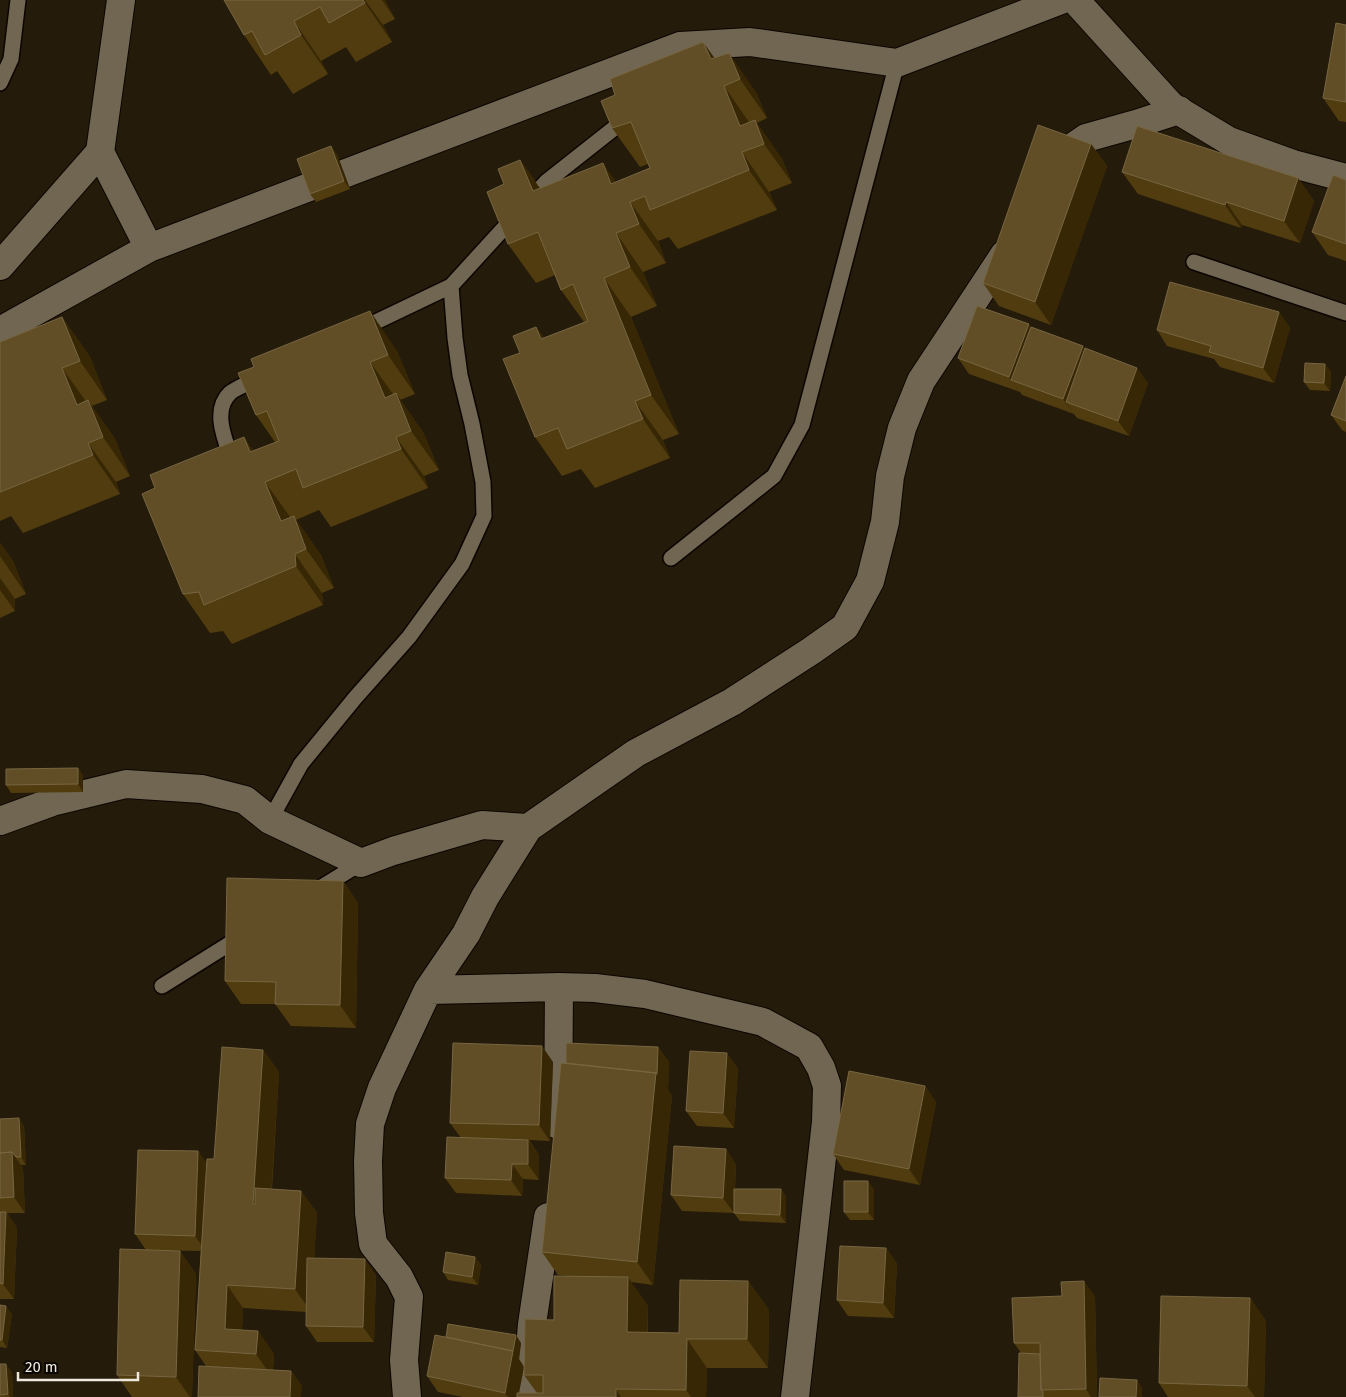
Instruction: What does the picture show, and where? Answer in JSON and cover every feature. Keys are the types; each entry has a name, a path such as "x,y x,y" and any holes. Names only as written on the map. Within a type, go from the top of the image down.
{"street":[{"path":"0,266 100,152 121,0"},
{"path":"0,331 148,248 680,46 750,42 896,63 1061,0"},
{"path":"1075,0 1171,106 1229,141 1293,164 1346,178"},
{"path":"1044,191 1070,149 1086,138 1179,110"},
{"path":"100,152 148,248"},
{"path":"407,1397 404,1360 409,1296 399,1277 373,1244 369,1213 368,1162 370,1124 382,1088 428,990 466,934 485,897 528,828 636,753 732,702 845,627 870,581 885,522 890,476 902,428 921,381 1018,233"},
{"path":"0,821 52,802 126,784 202,789 245,800 270,820 361,864 393,852 482,825 528,828"},
{"path":"428,990 559,987 595,988 645,994 763,1022 809,1047 821,1068 828,1086 826,1122 796,1397"},
{"path":"558,1148 559,987"},
{"path":"526,1397 532,1324 551,1196"}],"lane":[{"path":"0,83 12,58 18,0"},
{"path":"662,69 680,46"},
{"path":"671,558 774,476 802,425 896,63"},
{"path":"345,337 451,286 546,182 622,122 633,107"},
{"path":"1194,262 1346,313"},
{"path":"270,820 301,764 355,698 409,637 462,564 484,516 483,482 460,375 451,286"},
{"path":"236,474 221,423 222,405 230,392 275,371"},
{"path":"303,899 361,864"},
{"path":"162,986 253,930"}],"building":[{"path":"224,0 363,0 365,3 329,23 320,7 294,21 301,35 265,55 252,31 244,35"},
{"path":"1336,23 1346,25 1346,102 1323,98"},
{"path":"703,42 711,59 729,53 740,79 724,86 740,126 755,120 764,144 742,152 749,170 650,210 645,196 630,202 639,224 616,233 630,267 604,278 651,395 635,401 643,419 567,449 558,428 535,437 503,359 520,353 513,336 536,327 541,339 588,321 573,284 561,290 538,232 508,244 487,192 504,184 498,169 520,160 533,191 603,163 611,184 650,168 631,122 612,128 601,101 615,95 610,79"},
{"path":"1038,125 1091,144 1035,302 983,283"},
{"path":"1137,126 1298,178 1284,221 1226,202 1225,205 1122,172"},
{"path":"331,146 344,181 310,194 297,159"},
{"path":"1333,175 1346,180 1346,244 1312,232"},
{"path":"1170,282 1279,312 1263,368 1209,352 1211,346 1157,330"},
{"path":"977,306 1029,324 1009,377 958,358"},
{"path":"370,311 388,355 370,362 385,398 396,393 411,431 396,437 401,449 303,488 296,469 265,482 281,521 294,516 306,549 295,554 296,566 204,605 199,592 183,594 142,494 155,488 150,475 244,437 250,452 279,441 267,411 256,415 238,373 254,367 251,359"},
{"path":"62,317 80,361 62,368 77,405 88,400 103,437 88,443 93,455 0,492 0,342"},
{"path":"1031,327 1083,346 1063,399 1011,380"},
{"path":"1085,348 1137,368 1118,421 1066,402"},
{"path":"1305,363 1325,364 1324,383 1304,382"},
{"path":"1346,376 1346,421 1331,415"},
{"path":"78,768 78,784 6,785 6,769"},
{"path":"227,878 343,881 340,1005 275,1004 276,982 225,981"},
{"path":"453,1043 542,1046 539,1125 450,1123"},
{"path":"566,1043 658,1047 657,1074 566,1063"},
{"path":"222,1047 263,1050 253,1204 255,1204 255,1188 301,1191 295,1289 227,1285 225,1329 258,1331 256,1354 195,1350 207,1159 214,1159"},
{"path":"690,1051 727,1053 723,1113 686,1111"},
{"path":"561,1063 656,1073 637,1262 542,1252"},
{"path":"849,1071 925,1086 909,1169 833,1154"},
{"path":"19,1118 21,1157 16,1157 12,1152 0,1153 0,1119"},
{"path":"447,1137 528,1140 528,1164 512,1164 511,1180 445,1178"},
{"path":"674,1146 726,1149 723,1198 671,1195"},
{"path":"138,1150 198,1151 195,1236 135,1234"},
{"path":"12,1152 14,1197 0,1198 0,1153"},
{"path":"844,1181 868,1181 868,1212 844,1212"},
{"path":"734,1189 781,1189 780,1215 734,1213"},
{"path":"0,1212 6,1212 3,1284 0,1283"},
{"path":"840,1246 886,1248 883,1303 837,1300"},
{"path":"120,1249 180,1251 176,1377 117,1375"},
{"path":"446,1252 475,1257 472,1277 443,1272"},
{"path":"307,1258 365,1259 363,1327 306,1326"},
{"path":"554,1276 628,1277 627,1332 679,1333 680,1280 748,1281 747,1339 687,1339 686,1390 616,1389 616,1397 517,1397 517,1393 543,1393 543,1375 524,1375 525,1319 554,1320"},
{"path":"1084,1281 1086,1389 1041,1390 1040,1343 1014,1343 1012,1298 1062,1296 1061,1282"},
{"path":"1161,1296 1250,1298 1247,1386 1159,1383"},
{"path":"0,1305 6,1306 2,1340 0,1340"},
{"path":"448,1324 516,1335 513,1351 446,1337"},
{"path":"435,1335 513,1351 505,1393 427,1376"},
{"path":"1019,1353 1040,1354 1041,1390 1043,1397 1018,1397"},
{"path":"0,1364 6,1364 8,1394 0,1395"},
{"path":"199,1366 291,1371 290,1397 198,1397"},
{"path":"1100,1378 1137,1380 1136,1397 1099,1397"}]}
